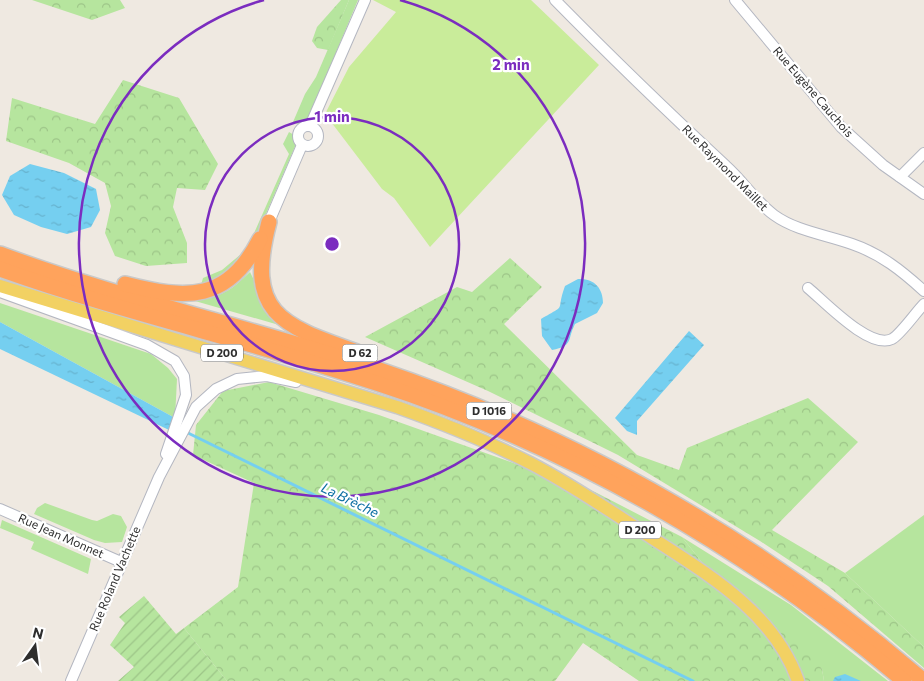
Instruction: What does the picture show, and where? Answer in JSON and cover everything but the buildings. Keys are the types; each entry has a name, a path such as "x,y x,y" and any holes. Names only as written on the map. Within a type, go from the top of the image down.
{"highway":[{"name":"D 62","path":"0,248 140,288 174,294 194,293 223,283 241,270 269,222"},
{"name":"D 62","path":"269,222 261,260 262,284 270,304 288,322 315,337 414,374 533,430"},
{"name":"D 1016","path":"0,254 105,288 366,365 467,401 533,430 647,486 735,539 843,614 924,681"},
{"name":"D 1016","path":"0,269 377,383 448,408 535,445 621,488 726,549 812,608 904,681"}],"main road":[{"name":"D 200","path":"0,286 295,374 428,418 508,452 563,481 722,584 748,607 771,632 784,651 798,681"}],"street":[{"path":"310,126 365,0"},
{"name":"Rue Raymond Maillet","path":"554,0 644,90 734,173 772,214 791,224 854,244 880,256 896,266 924,291"},
{"name":"Rue Eugène Cauchois","path":"735,0 834,119 876,159 924,194"},
{"path":"310,126 317,132 318,139 311,146 302,145 298,139 298,133 302,128 310,126"},
{"name":"D 62","path":"269,222 302,145"},
{"path":"900,177 924,152"},
{"path":"808,288 863,334 879,341 892,338 924,304"},
{"path":"0,292 147,345 170,357 181,370 185,382 184,417"},
{"path":"184,417 216,389 237,379 259,376 294,381 428,418"},
{"name":"Rue Roland Vachette","path":"71,681 184,417"},
{"name":"Rue Jean Monnet","path":"0,510 121,562"}],"green space":[{"path":"32,0 120,0 125,8 92,20"},
{"path":"341,0 349,0 328,50 317,48 312,41 317,27"},
{"path":"349,0 358,0 307,122 300,125 293,122 305,94 316,77"},
{"path":"373,0 531,0 599,65 430,247 394,198 382,189 325,114 349,67 396,12"},
{"path":"123,80 179,98 218,164 205,190 177,188 173,207 187,243 187,263 146,266 115,256 105,233 111,206 105,183 69,163 6,141 12,98 95,124"},
{"path":"289,132 294,135 297,142 249,253 218,280 201,285 203,278 222,270 247,249 289,154 283,144"},
{"path":"510,258 542,287 504,324 637,455 679,470 687,448 808,398 858,442 772,530 845,573 924,647 924,668 828,586 760,541 618,455 488,391 365,337 457,287 472,292"},
{"path":"250,272 269,311 279,325 195,301 225,292"},
{"path":"0,303 151,354 168,368 177,379 175,418 0,322"},
{"path":"269,382 379,415 595,492 682,537 727,594 781,619 822,669 824,681 639,681 583,643 555,681 227,681 184,628 238,587 254,483 193,455 196,425 223,391"},
{"path":"45,503 97,521 113,514 121,516 127,527 122,542 105,543 94,540 34,514 37,508"},
{"path":"924,515 924,647 845,573"},
{"path":"2,520 91,559 88,574 31,549 34,542 0,528"},
{"path":"682,537 791,605 888,681 824,681 822,669 727,594"},
{"path":"144,596 176,634 184,628 227,681 118,681 134,667 110,645 125,623 119,617"}],"water":[{"path":"30,164 64,173 96,189 100,210 91,227 67,234 41,227 14,215 2,195 10,176"},
{"path":"578,279 593,282 601,293 603,303 597,313 575,324 567,344 552,350 542,336 541,319 560,307 565,286"},
{"path":"0,322 175,418 169,430 0,349"},
{"path":"689,331 704,345 637,421 637,435 627,431 615,418"},
{"path":"845,674 861,681 833,681 835,677"}],"waterway":[{"name":"La Brèche","path":"184,431 693,681"}]}
